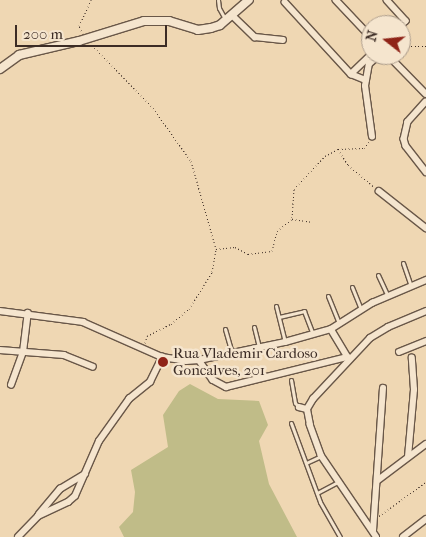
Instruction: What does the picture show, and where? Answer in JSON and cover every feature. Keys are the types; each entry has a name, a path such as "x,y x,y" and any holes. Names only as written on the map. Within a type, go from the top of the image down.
{"street":[{"path":"0,69 19,55 87,39 144,21 168,21 198,30 211,28 229,17 249,0"},
{"path":"336,0 361,26"},
{"path":"387,0 401,15"},
{"path":"285,2 351,74 366,80"},
{"path":"229,17 254,36 283,40"},
{"path":"351,74 361,64"},
{"path":"369,65 365,86 372,137"},
{"path":"398,65 426,94"},
{"path":"426,102 412,116 404,132 406,146 426,172"},
{"path":"379,190 426,227"},
{"path":"0,311 83,322 162,357 186,361 232,354 331,329 361,309 426,280"},
{"path":"374,534 321,456 310,425 307,409 313,399 348,358 378,332 426,311"},
{"path":"11,385 23,352 28,314"},
{"path":"331,329 348,358"},
{"path":"399,352 426,341"},
{"path":"0,350 64,355 93,366"},
{"path":"38,516 72,499 78,491 99,441 129,399 150,382 162,357"},
{"path":"199,360 212,380 226,387 348,358"},
{"path":"408,457 414,390 412,358"},
{"path":"374,534 373,521 383,388"},
{"path":"299,407 307,409"},
{"path":"377,481 426,444"},
{"path":"18,537 60,489 85,474"},
{"path":"403,537 426,519"}],"lane":[{"path":"218,0 219,8 229,17"},
{"path":"403,263 411,287"},
{"path":"378,275 388,297"},
{"path":"352,287 361,309"},
{"path":"328,296 339,323"},
{"path":"276,306 285,342"},
{"path":"279,317 303,311 313,334"},
{"path":"254,326 259,348"},
{"path":"225,328 232,354"},
{"path":"291,380 295,403 299,407"},
{"path":"292,423 317,493 325,512 340,537"},
{"path":"306,463 321,456"},
{"path":"317,493 338,482"}],"path":[{"path":"91,0 78,26 87,39 153,108 191,161 216,249 212,272 189,309 171,324 147,336 143,348"},
{"path":"411,46 426,46"},
{"path":"292,219 294,189 325,156 338,149 364,148 372,137"},
{"path":"338,149 348,165 379,190"},
{"path":"216,249 235,247 248,254 272,252 277,231 292,219 313,222"},
{"path":"373,521 426,482"}],"shaded area":[{"path":"190,384 218,399 259,401 268,425 259,441 269,484 297,537 124,537 119,527 133,512 135,492 131,470 168,447 163,415 179,391"}],"place":[{"name":"Rua Vlademir Cardoso Goncalves, 201","path":"163,362"}]}
